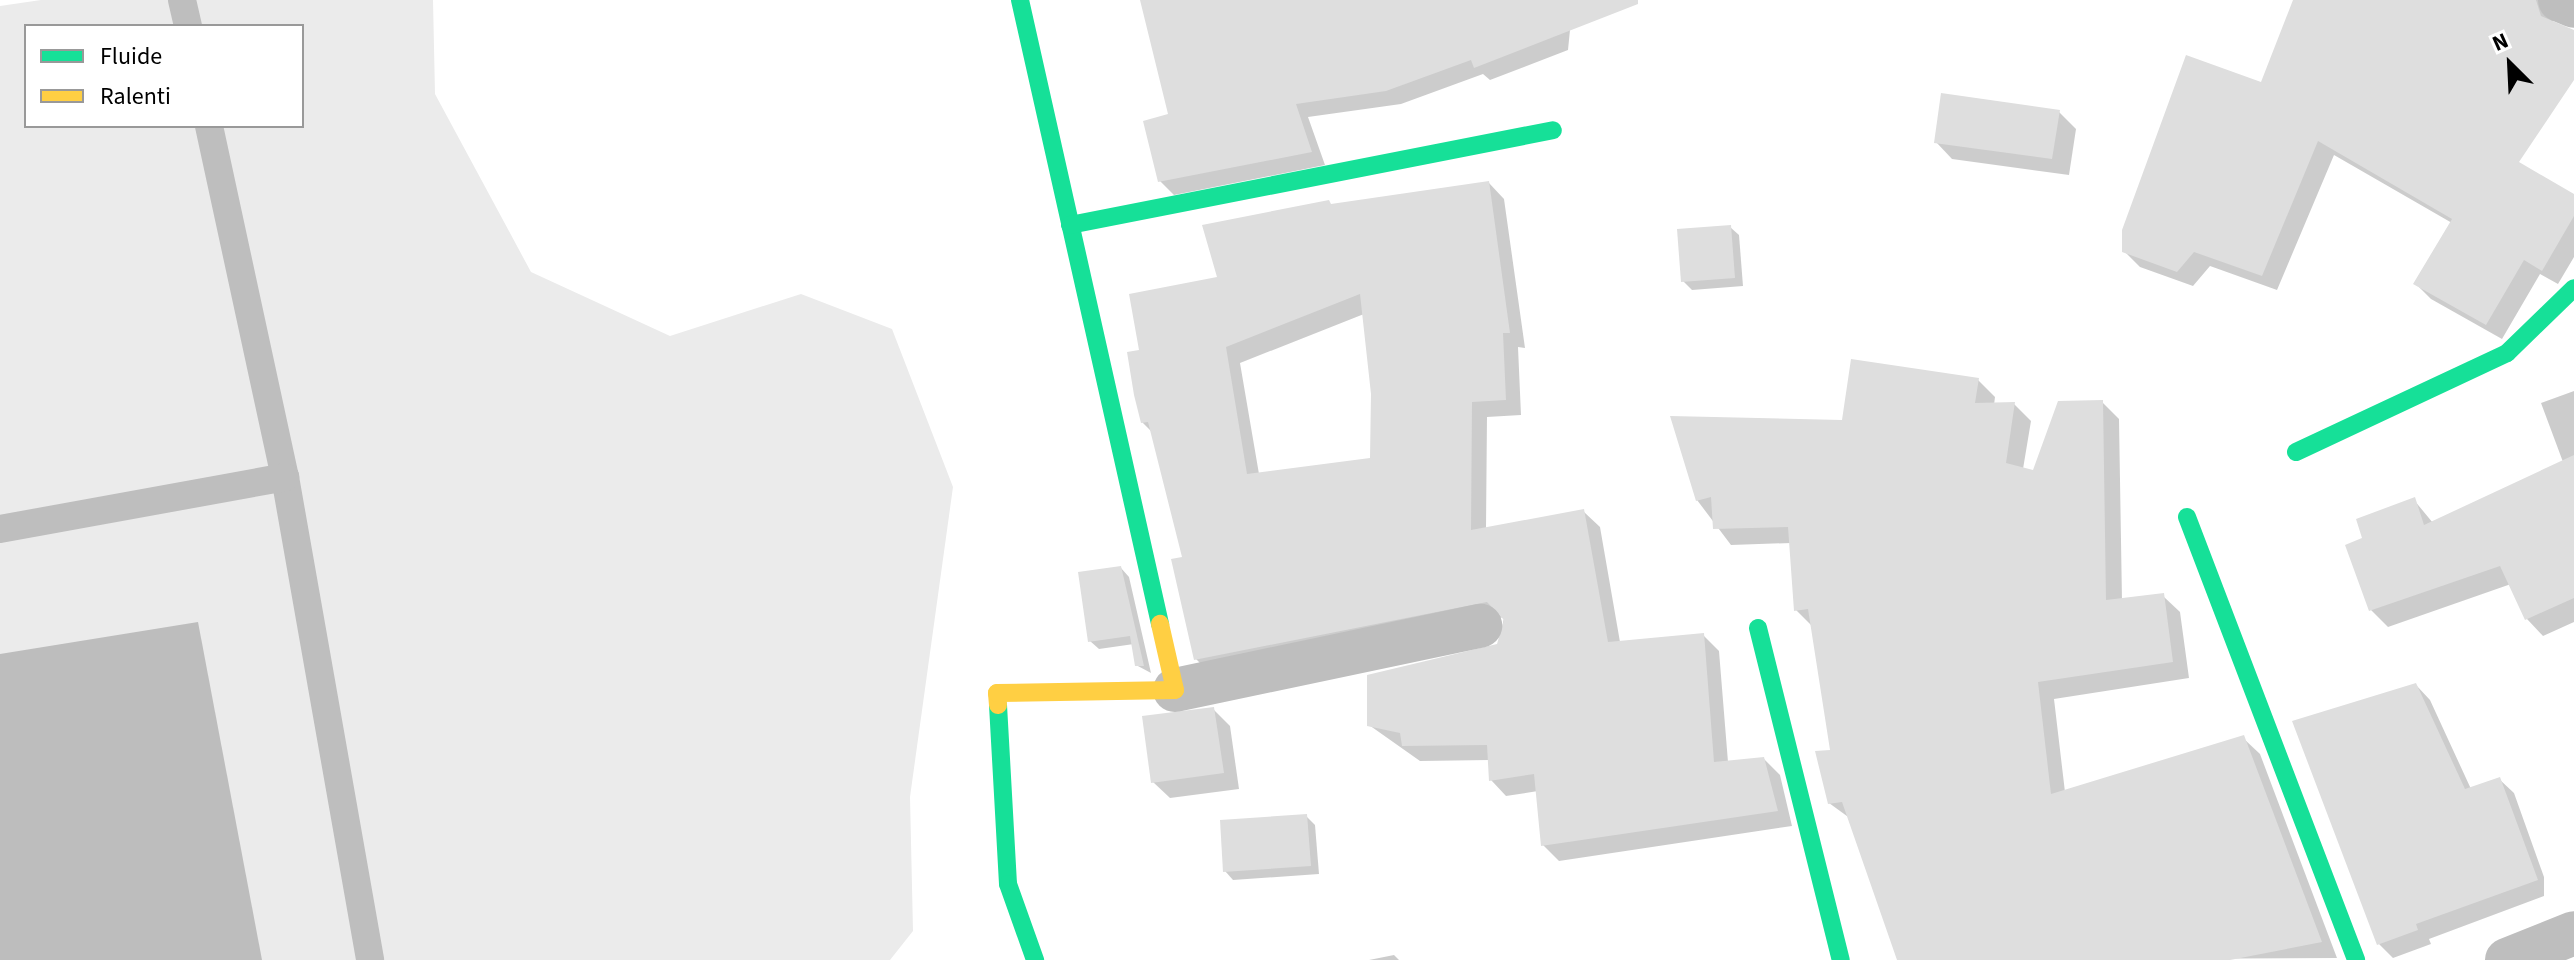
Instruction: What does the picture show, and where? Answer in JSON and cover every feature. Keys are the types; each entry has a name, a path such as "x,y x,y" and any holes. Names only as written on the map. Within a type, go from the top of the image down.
{"street":[{"path":"1020,0 1175,690"},
{"path":"2560,0 2574,6"},
{"path":"1070,225 1553,130"},
{"path":"2296,452 2507,353 2574,288"},
{"path":"2187,517 2356,960"},
{"path":"1035,960 1008,884 997,693 1175,690 1480,626"},
{"path":"1758,628 1841,960"},
{"path":"2507,960 2574,933"}],"lane":[{"path":"182,0 188,24"},
{"path":"209,128 285,477 370,960"},
{"path":"0,529 285,477"}],"shaded area":[{"path":"41,0 433,0 435,94 531,272 670,336 801,294 892,329 953,487 910,797 913,931 890,960 0,960 0,6"},
{"path":"198,622 262,960 0,960 0,654"}],"building":[{"path":"1140,0 1638,0 1638,4 1474,68 1471,60 1386,91 1296,104 1312,152 1158,182 1143,121 1168,114"},
{"path":"2293,0 2536,0 2541,16 2574,30 2574,80 2519,162 2574,194 2574,216 2542,271 2524,260 2486,325 2413,284 2452,219 2318,141 2262,276 2194,252 2177,272 2122,252 2122,230 2186,55 2261,82"},
{"path":"1941,93 2060,110 2052,159 1934,143"},
{"path":"1489,181 1510,333 1503,333 1506,400 1472,402 1471,530 1584,509 1608,642 1704,633 1714,762 1764,757 1778,811 1541,846 1534,774 1489,781 1487,745 1402,746 1400,733 1367,726 1367,675 1497,644 1504,620 1487,602 1194,660 1171,559 1182,557 1148,422 1141,423 1134,395 1127,352 1139,350 1129,294 1217,277 1202,225 1329,200 1331,204","holes":["1360,294 1371,394 1370,458 1247,474 1226,347"]},
{"path":"1731,225 1735,278 1681,282 1677,229"},
{"path":"1851,359 1979,378 1975,403 2015,402 2006,463 2033,470 2058,401 2103,400 2106,600 2164,593 2173,662 2038,682 2051,794 2244,735 2322,942 2230,960 1897,960 1842,802 1828,804 1815,751 1830,750 1808,609 1794,611 1788,527 1713,529 1711,497 1696,501 1670,416 1842,420"},
{"path":"2574,455 2574,598 2525,620 2500,566 2369,611 2345,545 2362,538 2356,519 2415,497 2424,525"},
{"path":"1121,566 1144,666 1135,666 1130,636 1088,642 1078,572"},
{"path":"2416,683 2465,789 2500,777 2538,880 2416,924 2418,930 2377,945 2292,721"},
{"path":"1214,707 1224,773 1151,783 1142,716"},
{"path":"1307,814 1311,866 1223,872 1220,820"}],"traffic: fast":[{"path":"1020,0 1160,624"},
{"path":"1070,225 1553,130"},
{"path":"2296,452 2507,353 2574,288"},
{"path":"2187,517 2356,960"},
{"path":"1758,628 1841,960"},
{"path":"998,705 1008,884 1035,960"}],"traffic: slow":[{"path":"998,705 997,693 1175,690 1160,624"}]}
